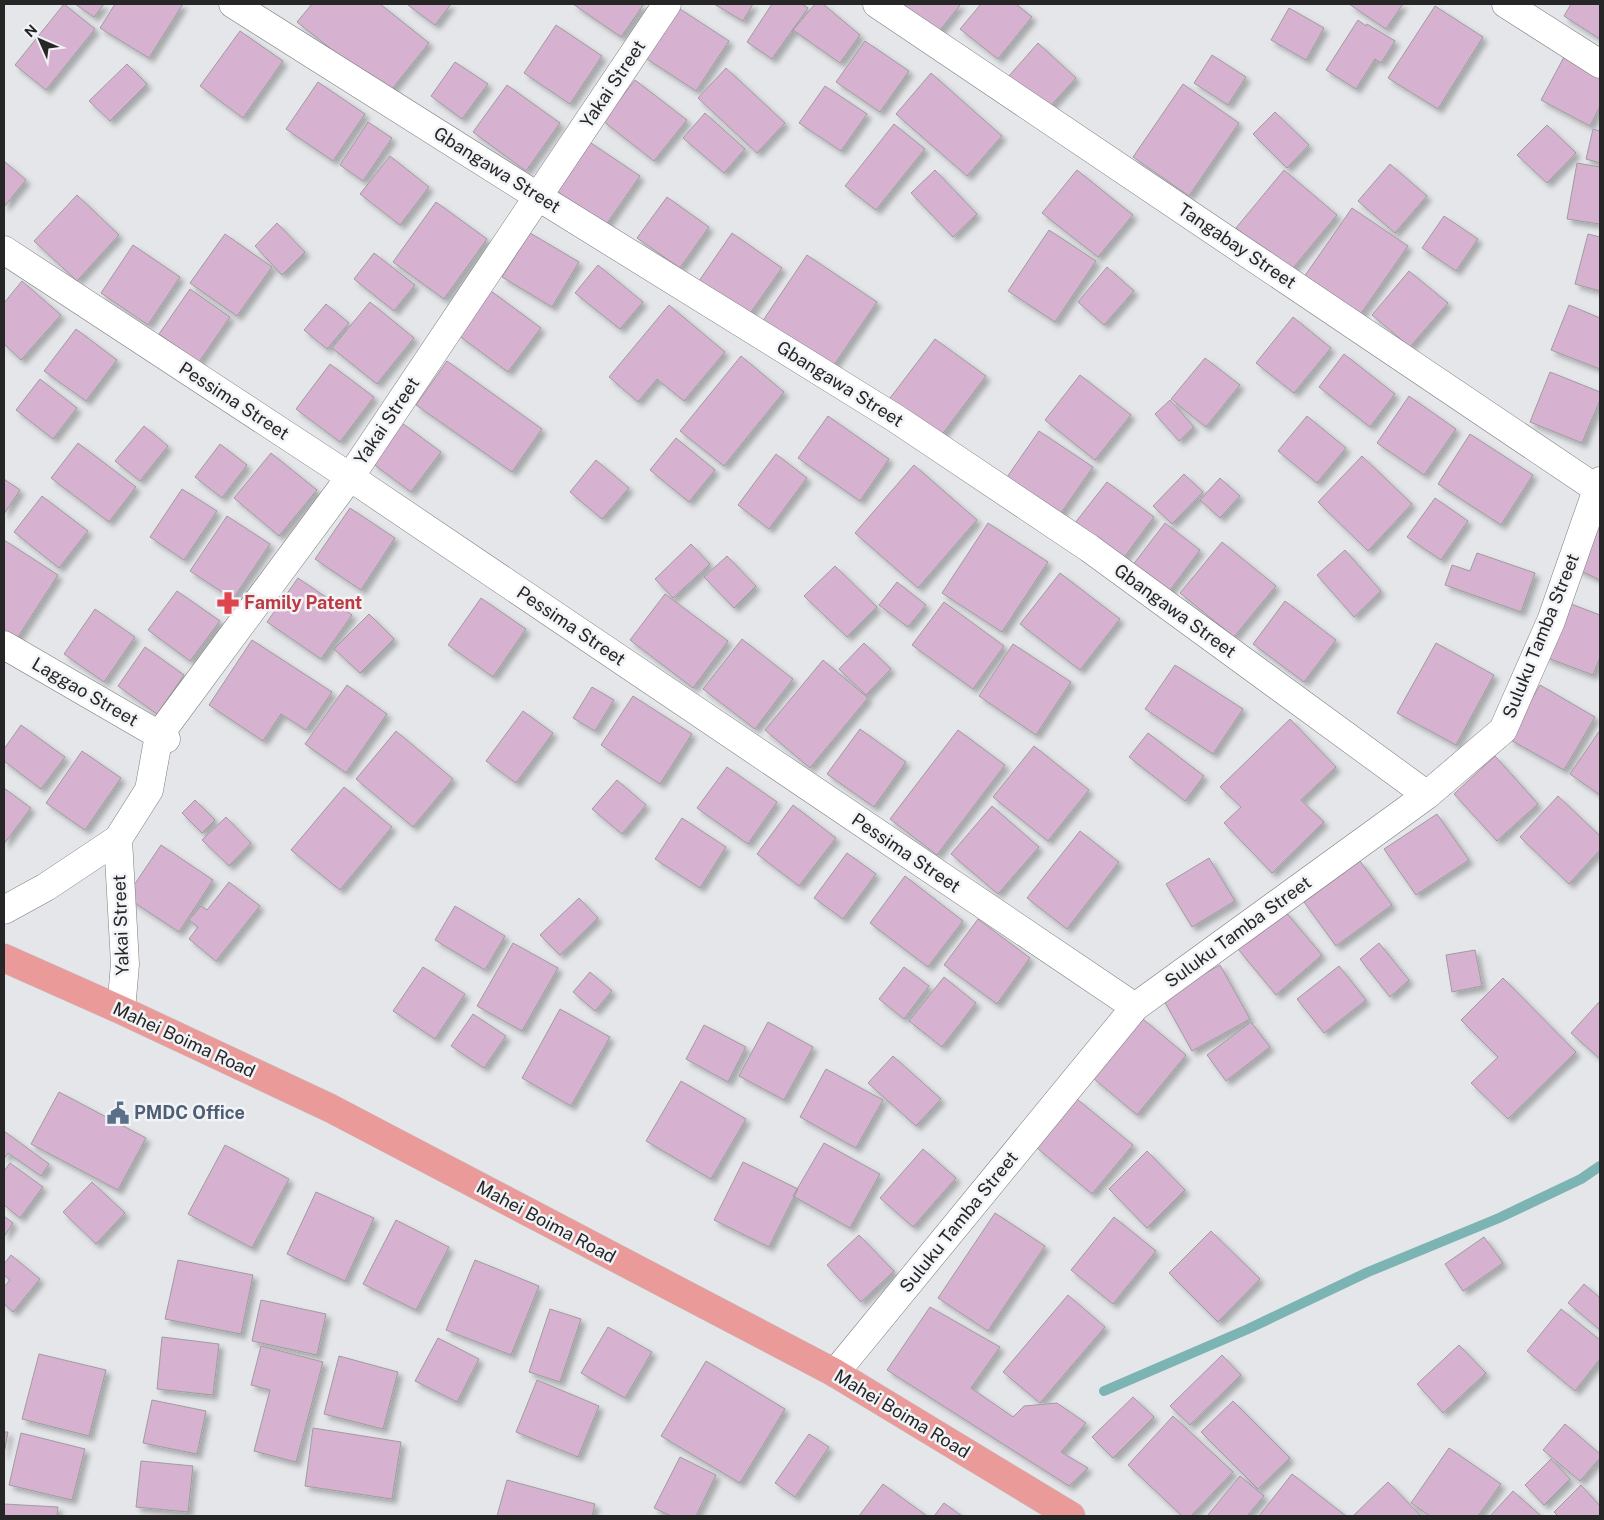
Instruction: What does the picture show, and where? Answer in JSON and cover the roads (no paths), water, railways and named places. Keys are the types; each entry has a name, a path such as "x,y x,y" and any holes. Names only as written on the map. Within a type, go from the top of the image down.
{"main road":[{"name":"Mahei Boima Road","path":"4,958 121,1010 330,1108 835,1374 1071,1516"}],"street":[{"name":"Gbangawa Street","path":"233,4 537,196 895,418 1089,548 1427,795"},
{"name":"Yakai Street","path":"4,910 46,887 118,839 148,790 163,737 350,477 667,4"},
{"name":"Tangabay Street","path":"877,4 1599,485"},
{"path":"1506,4 1600,64"},
{"name":"Pessima Street","path":"4,250 350,477 1134,1007"},
{"name":"Suluku Tamba Street","path":"835,1374 1134,1007 1427,795 1502,730 1551,621 1599,485"},
{"name":"Laggao Street","path":"4,645 163,737"},
{"name":"Yakai Street","path":"118,839 125,964 121,1010"}],"waterway":[{"path":"1104,1391 1248,1329 1368,1272 1499,1218 1581,1179 1600,1166"}],"place":[{"name":"Family Patent","path":"228,603"},
{"name":"PMDC Office","path":"118,1113"}]}
